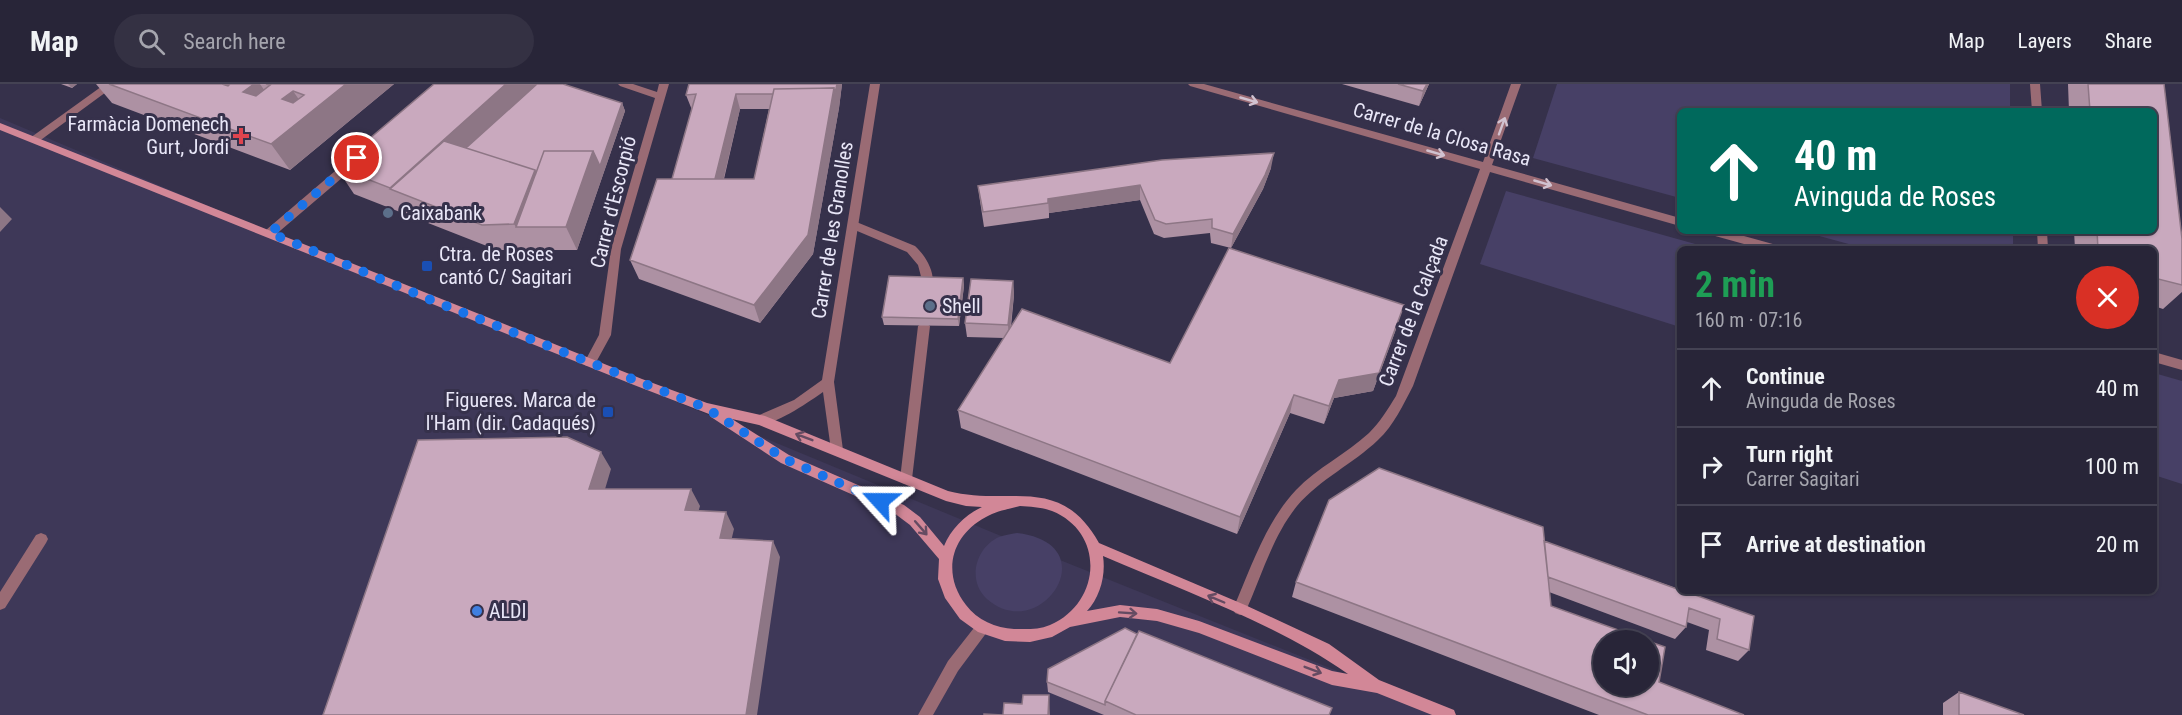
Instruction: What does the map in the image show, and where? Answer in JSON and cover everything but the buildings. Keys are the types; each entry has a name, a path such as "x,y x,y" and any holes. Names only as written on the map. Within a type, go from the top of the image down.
{"main road":[{"path":"0,126 590,363 706,408 761,420 946,496 969,501 1018,501 1035,502 1065,512 1088,533 1095,547 1098,562 1095,586 1083,609 1070,621 1054,631 1018,638 999,635 981,628 963,616 951,598 945,578 946,558 955,537 972,519 994,506 1018,501"},
{"path":"706,408 785,459 899,509 915,521 946,558"},
{"path":"1095,547 1240,609 1324,649 1377,686"},
{"path":"1070,621 1120,612 1157,615 1198,627 1332,678 1377,686 1449,715"}],"street":[{"path":"34,140 112,84"},
{"path":"622,84 660,96"},
{"name":"Carrer d'Escorpió","path":"590,363 605,335 616,249 664,84"},
{"name":"Carrer de les Granolles","path":"837,450 828,382 875,84"},
{"name":"Carrer de la Closa Rasa","path":"1192,84 1677,221"},
{"name":"Carrer de la Calçada","path":"1240,609 1276,528 1288,509 1300,493 1374,436 1392,413 1407,386 1516,84"},
{"path":"2036,84 2037,108"},
{"path":"270,233 357,158"},
{"path":"854,225 911,249 919,255 925,264 928,285"},
{"path":"1723,234 1765,246"},
{"path":"906,480 924,326"},
{"path":"2157,358 2182,365"},
{"path":"761,420 798,403 828,382"},
{"path":"0,604 41,539"},
{"path":"925,715 953,666 981,628"}],"shaded area":[{"path":"1557,84 2010,84 2010,108 1677,108 1677,197 1533,158"},
{"path":"0,118 404,289 1030,548 1447,715 0,715"},
{"path":"1506,191 1702,246 1677,246 1677,326 1480,264"},
{"path":"1812,234 2013,234 2013,246 1856,246"},
{"path":"2157,374 2182,381 2182,484 2157,476"},
{"path":"1017,533 1044,541 1059,555 1062,571 1056,588 1044,602 1027,610 1007,610 987,599 981,592 977,583 976,565 984,549 991,542 1001,536"}],"place":[{"name":"Farmàcia Domenech Gurt, Jordi","path":"241,136"},
{"name":"Caixabank","path":"388,213"},
{"name":"Ctra. de Roses cantó C/ Sagitari","path":"427,266"},
{"name":"Shell","path":"930,306"},
{"name":"Figueres. Marca de l'Ham (dir. Cadaqués)","path":"608,412"},
{"name":"ALDI","path":"477,611"}],"route":[{"path":"357,158 270,233 436,302 706,408 785,459 880,501"}]}
